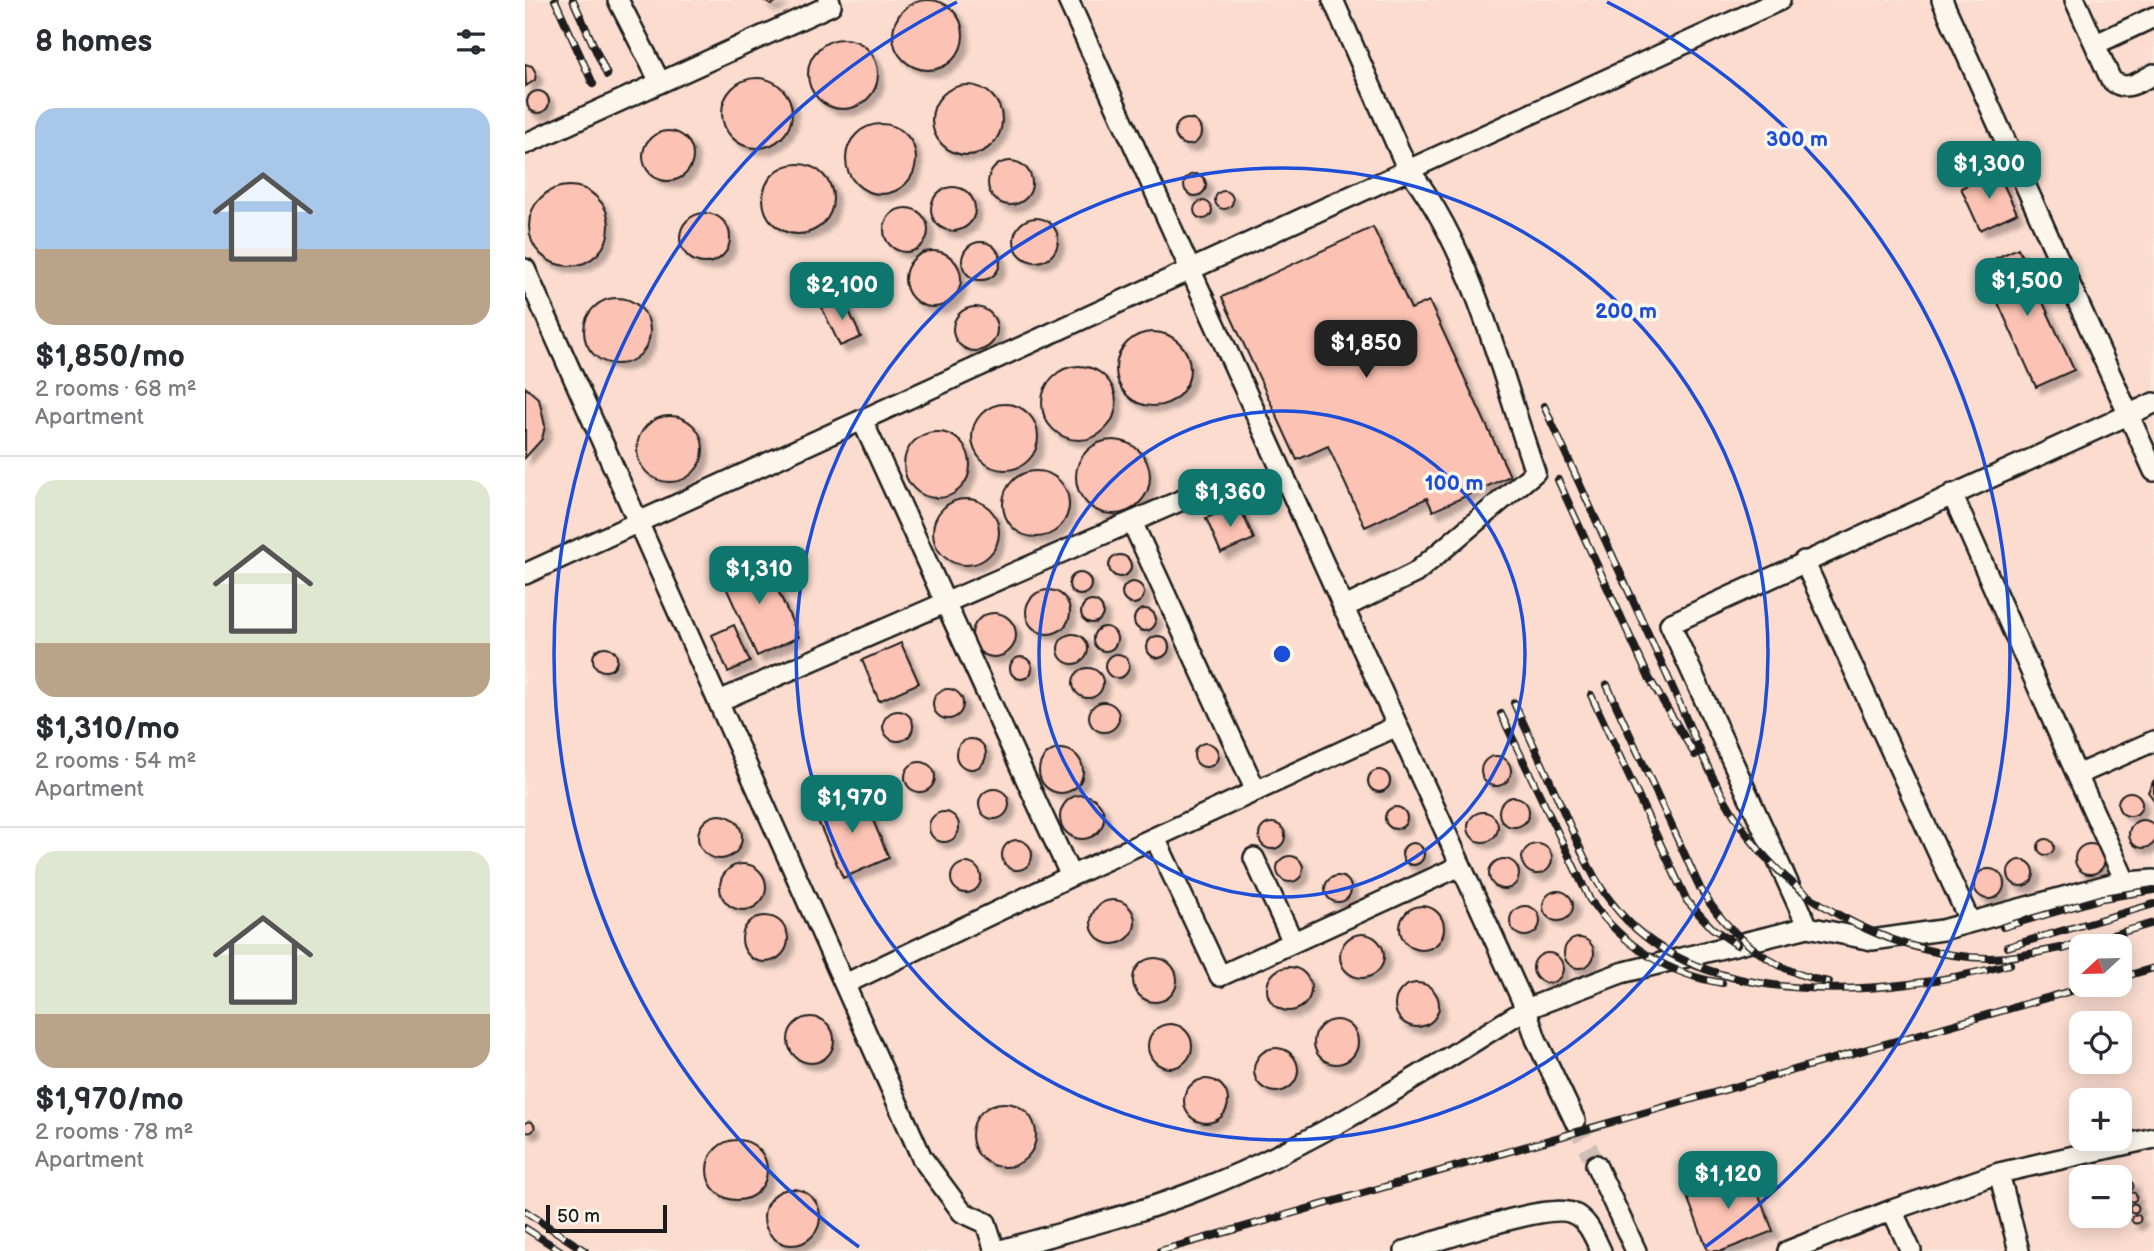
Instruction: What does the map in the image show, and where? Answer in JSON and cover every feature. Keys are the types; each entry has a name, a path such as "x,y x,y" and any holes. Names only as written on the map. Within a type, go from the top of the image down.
{"lane":[{"path":"618,0 660,82"},
{"path":"1068,0 1575,1121"},
{"path":"1333,0 1408,169 1424,188 1471,285 1535,472 1415,573 1343,608"},
{"path":"525,574 1780,0"},
{"path":"1942,0 2154,471"},
{"path":"2076,0 2111,80 2119,87 2128,87 2154,74"},
{"path":"525,144 835,2"},
{"path":"2096,44 2154,17"},
{"path":"525,269 922,1158 962,1212 986,1223 997,1251 1201,1189 1268,1159 1350,1117 1526,1009 1621,973 1808,927 1872,940 1970,922 2126,883 2154,880"},
{"path":"1808,927 1669,624 2154,403"},
{"path":"862,421 947,603 969,662 1071,876"},
{"path":"1952,494 2126,883"},
{"path":"719,701 1182,500"},
{"path":"1132,522 1256,791"},
{"path":"1804,561 1970,922"},
{"path":"845,984 1071,876 1397,726"},
{"path":"2077,775 2154,741"},
{"path":"1155,838 1220,976 1460,866"},
{"path":"1254,858 1293,942"},
{"path":"1795,1250 1892,1210 1999,1173 2154,1138"},
{"path":"1596,1166 1636,1251"},
{"path":"1999,1173 2019,1251"},
{"path":"1892,1210 1911,1251"},
{"path":"1405,1251 1546,1211 1572,1212 1588,1225 1601,1251"}],"shaded area":[{"path":"525,0 2154,0 2154,1251 525,1251"}],"building":[{"path":"763,0 779,0 771,5"},
{"path":"928,0 953,10 963,35 953,60 928,70 903,60 893,35 903,10"},
{"path":"843,39 868,49 878,74 868,99 843,109 818,99 808,74 818,49"},
{"path":"525,64 532,66 536,73 535,80 526,86"},
{"path":"757,78 782,88 792,113 782,138 757,148 732,138 722,113 732,88"},
{"path":"967,85 992,95 1002,120 992,145 967,155 942,145 932,120 942,95"},
{"path":"538,91 546,94 549,102 546,110 538,113 530,110 527,102 530,94"},
{"path":"1188,119 1198,122 1201,132 1198,142 1188,145 1178,142 1175,132 1178,122"},
{"path":"881,124 906,134 916,159 906,184 881,194 856,184 846,159 856,134"},
{"path":"658,132 678,132 692,146 692,166 678,180 658,180 644,166 644,146"},
{"path":"1010,161 1019,162 1026,167 1031,174 1031,192 1026,199 1019,204 1010,205 1001,204 994,199 989,192 988,183 989,174 994,167 1001,162"},
{"path":"798,164 823,174 833,199 823,224 798,234 773,224 763,199 773,174"},
{"path":"1997,171 2017,213 1980,230 1961,188"},
{"path":"1195,174 1203,177 1206,185 1203,193 1195,196 1187,193 1184,185 1187,177"},
{"path":"569,186 584,189 597,198 606,211 609,226 606,241 597,254 584,263 569,266 554,263 541,254 532,241 529,226 532,211 541,198 554,189"},
{"path":"953,187 962,188 969,193 974,200 974,218 969,225 962,230 953,231 944,230 937,225 932,218 931,209 932,200 937,193 944,188"},
{"path":"1224,191 1230,194 1233,200 1230,206 1224,209 1218,206 1215,200 1218,194"},
{"path":"1203,201 1209,204 1212,210 1209,216 1203,219 1197,216 1194,210 1197,204"},
{"path":"906,208 915,209 922,214 927,221 927,239 922,246 915,251 906,252 897,251 890,246 885,239 884,230 885,221 890,214 897,209"},
{"path":"695,214 715,214 729,228 729,248 715,262 695,262 681,248 681,228"},
{"path":"1036,218 1045,219 1052,224 1057,231 1057,249 1052,256 1045,261 1036,262 1027,261 1020,256 1015,249 1014,240 1015,231 1020,224 1027,219"},
{"path":"1373,227 1411,309 1429,301 1510,476 1433,511 1427,498 1365,527 1328,446 1297,460 1222,297"},
{"path":"981,242 994,248 1000,261 994,274 981,280 968,274 962,261 968,248"},
{"path":"2018,248 2074,370 2036,387 1981,265"},
{"path":"933,251 944,253 953,259 959,268 959,290 953,299 944,305 933,307 922,305 913,299 907,290 905,279 907,268 913,259 922,253"},
{"path":"610,298 624,298 636,303 645,312 650,331 648,344 641,355 624,364 610,364 598,359 589,350 584,338 584,324 589,312 598,303"},
{"path":"843,298 861,337 840,346 822,308"},
{"path":"975,307 984,308 991,313 996,320 996,338 991,345 984,350 975,351 966,350 959,345 954,338 953,329 954,320 959,313 966,308"},
{"path":"1153,332 1167,335 1179,343 1187,355 1190,369 1187,383 1179,395 1167,403 1153,406 1139,403 1127,395 1119,383 1116,369 1119,355 1127,343 1139,335"},
{"path":"1079,366 1093,369 1105,377 1113,389 1116,403 1113,417 1105,429 1093,437 1079,440 1065,437 1053,429 1045,417 1042,403 1045,389 1053,377 1065,369"},
{"path":"525,387 539,399 545,426 542,439 525,458"},
{"path":"1005,404 1018,407 1028,414 1035,424 1038,437 1035,450 1028,460 1018,467 1005,470 992,467 982,460 975,450 972,437 975,424 982,414 992,407"},
{"path":"670,416 683,419 693,426 700,436 703,449 700,462 693,472 683,479 670,482 657,479 647,472 640,462 637,449 640,436 647,426 657,419"},
{"path":"937,432 950,435 960,442 967,452 970,465 967,478 960,488 950,495 937,498 924,495 914,488 907,478 904,465 907,452 914,442 924,435"},
{"path":"1113,440 1127,443 1139,451 1147,463 1150,477 1147,491 1139,503 1127,511 1113,514 1099,511 1087,503 1079,491 1076,477 1079,463 1087,451 1099,443"},
{"path":"1036,471 1049,474 1059,481 1066,491 1069,504 1066,517 1059,527 1049,534 1036,537 1023,534 1013,527 1006,517 1003,504 1006,491 1013,481 1023,474"},
{"path":"966,499 979,502 989,509 996,519 999,532 996,545 989,555 979,562 966,565 953,562 943,555 936,545 933,532 936,519 943,509 953,502"},
{"path":"1239,505 1254,539 1221,553 1206,518"},
{"path":"762,555 799,637 757,656 720,574"},
{"path":"1116,555 1124,555 1131,562 1131,570 1124,577 1116,577 1109,570 1109,562"},
{"path":"1076,573 1084,573 1091,580 1091,588 1084,595 1076,595 1069,588 1069,580"},
{"path":"1129,582 1137,582 1144,589 1144,597 1137,604 1129,604 1122,597 1122,589"},
{"path":"1048,590 1063,597 1070,612 1063,627 1048,634 1033,627 1026,612 1033,597"},
{"path":"1088,601 1096,601 1103,608 1103,616 1096,623 1088,623 1081,616 1081,608"},
{"path":"1141,609 1149,609 1156,616 1156,624 1149,631 1141,631 1134,624 1134,616"},
{"path":"994,613 1009,620 1016,635 1009,650 994,657 979,650 972,635 979,620"},
{"path":"734,625 750,662 728,672 712,635"},
{"path":"1105,627 1113,631 1117,639 1113,647 1105,651 1097,647 1093,639 1097,631"},
{"path":"1073,634 1084,638 1088,649 1084,660 1073,664 1062,660 1058,649 1062,638"},
{"path":"1154,636 1162,636 1169,643 1169,651 1162,658 1154,658 1147,651 1147,643"},
{"path":"901,643 919,683 879,701 862,660"},
{"path":"605,647 613,651 617,659 613,667 605,671 597,667 593,659 597,651"},
{"path":"1117,654 1125,658 1129,666 1125,674 1117,678 1109,674 1105,666 1109,658"},
{"path":"1021,657 1029,660 1032,668 1029,676 1021,679 1013,676 1010,668 1013,660"},
{"path":"1088,668 1099,672 1103,683 1099,694 1088,698 1077,694 1073,683 1077,672"},
{"path":"948,689 954,690 962,698 962,710 954,718 948,719 942,718 934,710 933,704 934,698 942,690"},
{"path":"1104,702 1115,706 1119,717 1115,728 1104,732 1093,728 1089,717 1093,706"},
{"path":"898,711 904,712 912,720 912,732 904,740 898,741 892,740 884,732 883,726 884,720 892,712"},
{"path":"971,739 977,740 985,748 985,760 977,768 971,769 965,768 957,760 956,754 957,748 965,740"},
{"path":"1206,743 1214,747 1218,755 1214,763 1206,767 1198,763 1194,755 1198,747"},
{"path":"1061,749 1076,756 1083,771 1076,786 1061,793 1046,786 1039,771 1046,756"},
{"path":"1496,756 1502,757 1510,765 1510,777 1502,785 1496,786 1490,785 1482,777 1481,771 1482,765 1490,757"},
{"path":"920,762 926,763 934,771 934,783 926,791 920,792 914,791 906,783 905,777 906,771 914,763"},
{"path":"1379,770 1387,773 1390,781 1387,789 1379,792 1371,789 1368,781 1371,773"},
{"path":"2154,780 2154,800 2148,792"},
{"path":"994,789 1005,793 1009,804 1005,815 994,819 983,815 979,804 983,793"},
{"path":"861,792 889,858 843,878 814,812"},
{"path":"2130,792 2138,796 2142,804 2138,812 2130,816 2122,812 2118,804 2122,796"},
{"path":"1082,795 1097,802 1104,817 1097,832 1082,839 1067,832 1060,817 1067,802"},
{"path":"1514,797 1520,798 1528,806 1528,818 1520,826 1514,827 1508,826 1500,818 1499,812 1500,806 1508,798"},
{"path":"1396,807 1404,810 1407,818 1404,826 1396,829 1388,826 1385,818 1388,810"},
{"path":"944,812 950,813 958,821 958,833 950,841 944,842 938,841 930,833 929,827 930,821 938,813"},
{"path":"1483,812 1489,813 1497,821 1497,833 1489,841 1483,842 1477,841 1469,833 1468,827 1469,821 1477,813"},
{"path":"720,815 736,821 742,837 736,853 720,859 704,853 698,837 704,821"},
{"path":"2143,820 2153,824 2153,844 2143,848 2133,844 2129,834 2133,824"},
{"path":"1272,823 1281,827 1285,836 1281,845 1272,849 1263,845 1259,836 1263,827"},
{"path":"2043,839 2049,839 2054,847 2052,853 2043,855 2038,850 2038,844"},
{"path":"1017,840 1023,841 1031,849 1031,861 1023,869 1017,870 1011,869 1003,861 1002,855 1003,849 1011,841"},
{"path":"1413,843 1421,846 1424,854 1421,862 1413,865 1405,862 1402,854 1405,846"},
{"path":"1537,844 1543,845 1551,853 1551,865 1543,873 1537,874 1531,873 1523,865 1522,859 1523,853 1531,845"},
{"path":"2090,844 2100,849 2105,859 2100,869 2090,874 2080,869 2075,859 2080,849"},
{"path":"1290,856 1299,860 1303,869 1299,878 1290,882 1281,878 1277,869 1281,860"},
{"path":"1504,859 1510,860 1518,868 1518,880 1510,888 1504,889 1498,888 1490,880 1489,874 1490,868 1498,860"},
{"path":"2021,860 2030,864 2034,873 2030,882 2021,886 2012,882 2008,873 2012,864"},
{"path":"966,863 972,864 980,872 980,884 972,892 966,893 960,892 952,884 951,878 952,872 960,864"},
{"path":"743,864 759,871 766,887 759,903 743,910 727,903 720,887 727,871"},
{"path":"1989,869 2000,873 2004,884 2000,895 1989,899 1978,895 1974,884 1978,873"},
{"path":"1338,876 1347,880 1351,889 1347,898 1338,902 1329,898 1325,889 1329,880"},
{"path":"1558,891 1564,892 1572,900 1572,912 1564,920 1558,921 1552,920 1544,912 1543,906 1544,900 1552,892"},
{"path":"1113,900 1129,906 1135,922 1129,938 1113,944 1097,938 1091,922 1097,906"},
{"path":"1422,906 1438,912 1444,928 1438,944 1422,950 1406,944 1400,928 1406,912"},
{"path":"1525,906 1531,907 1539,915 1539,927 1531,935 1525,936 1519,935 1511,927 1510,921 1511,915 1519,907"},
{"path":"765,916 781,923 788,939 781,955 765,962 749,955 742,939 749,923"},
{"path":"1362,934 1378,940 1384,956 1378,972 1362,978 1346,972 1340,956 1346,940"},
{"path":"1579,938 1585,939 1593,947 1593,959 1585,967 1579,968 1573,967 1565,959 1564,953 1565,947 1573,939"},
{"path":"1548,953 1554,954 1562,962 1562,974 1554,982 1548,983 1542,982 1534,974 1533,968 1534,962 1542,954"},
{"path":"1155,958 1171,964 1177,980 1171,996 1155,1002 1139,996 1133,980 1139,964"},
{"path":"1289,967 1305,973 1311,989 1305,1005 1289,1011 1273,1005 1267,989 1273,973"},
{"path":"1417,983 1433,989 1439,1005 1433,1021 1417,1027 1401,1021 1395,1005 1401,989"},
{"path":"811,1017 827,1024 834,1040 827,1056 811,1063 795,1056 788,1040 795,1024"},
{"path":"1336,1020 1352,1026 1358,1042 1352,1058 1336,1064 1320,1058 1314,1042 1320,1026"},
{"path":"1170,1024 1186,1030 1192,1046 1186,1062 1170,1068 1154,1062 1148,1046 1154,1030"},
{"path":"1276,1048 1292,1054 1298,1070 1292,1086 1276,1092 1260,1086 1254,1070 1260,1054"},
{"path":"1206,1079 1222,1085 1228,1101 1222,1117 1206,1123 1190,1117 1184,1101 1190,1085"},
{"path":"1004,1103 1016,1105 1027,1112 1034,1123 1034,1147 1027,1158 1016,1165 1004,1167 992,1165 981,1158 974,1147 972,1135 974,1123 981,1112 992,1105"},
{"path":"525,1123 533,1123 533,1131 525,1131"},
{"path":"737,1140 758,1149 767,1170 758,1191 737,1200 716,1191 707,1170 716,1149"},
{"path":"1749,1170 1773,1231 1722,1251 1708,1251 1683,1186 1707,1177 1710,1185"},
{"path":"792,1189 803,1191 812,1197 818,1206 818,1228 812,1237 803,1243 792,1245 781,1243 772,1237 766,1228 764,1217 766,1206 772,1197 781,1191"},
{"path":"2132,1205 2137,1205 2137,1211 2132,1211"},
{"path":"2133,1216 2139,1216 2139,1222 2133,1222"}],"tunnel":[{"path":"1575,1121 1596,1165"}],"railway":[{"path":"555,0 593,84"},
{"path":"573,0 607,75"},
{"path":"1544,406 1713,777 1738,821 1774,866 1827,908 1857,925 1922,949 1988,958 2019,956 2069,946"},
{"path":"1558,480 1649,678 1695,755"},
{"path":"1607,685 1700,888 1711,905 1738,935 1771,961 1809,978 1829,982"},
{"path":"1591,695 1687,901 1712,928 1737,945"},
{"path":"1514,703 1592,873 1605,893 1648,939 1693,964 1743,980 1797,987 1853,988 1909,984 2010,964"},
{"path":"1501,714 1590,900 1603,916 1632,944 1664,965 1682,973 1722,983"},
{"path":"2003,927 2103,898 2154,890"},
{"path":"2007,947 2154,904"},
{"path":"2063,949 2154,923"},
{"path":"2132,974 2154,968"},
{"path":"1160,1251 2069,992"},
{"path":"525,1211 585,1251"},
{"path":"525,1228 561,1251"}]}
